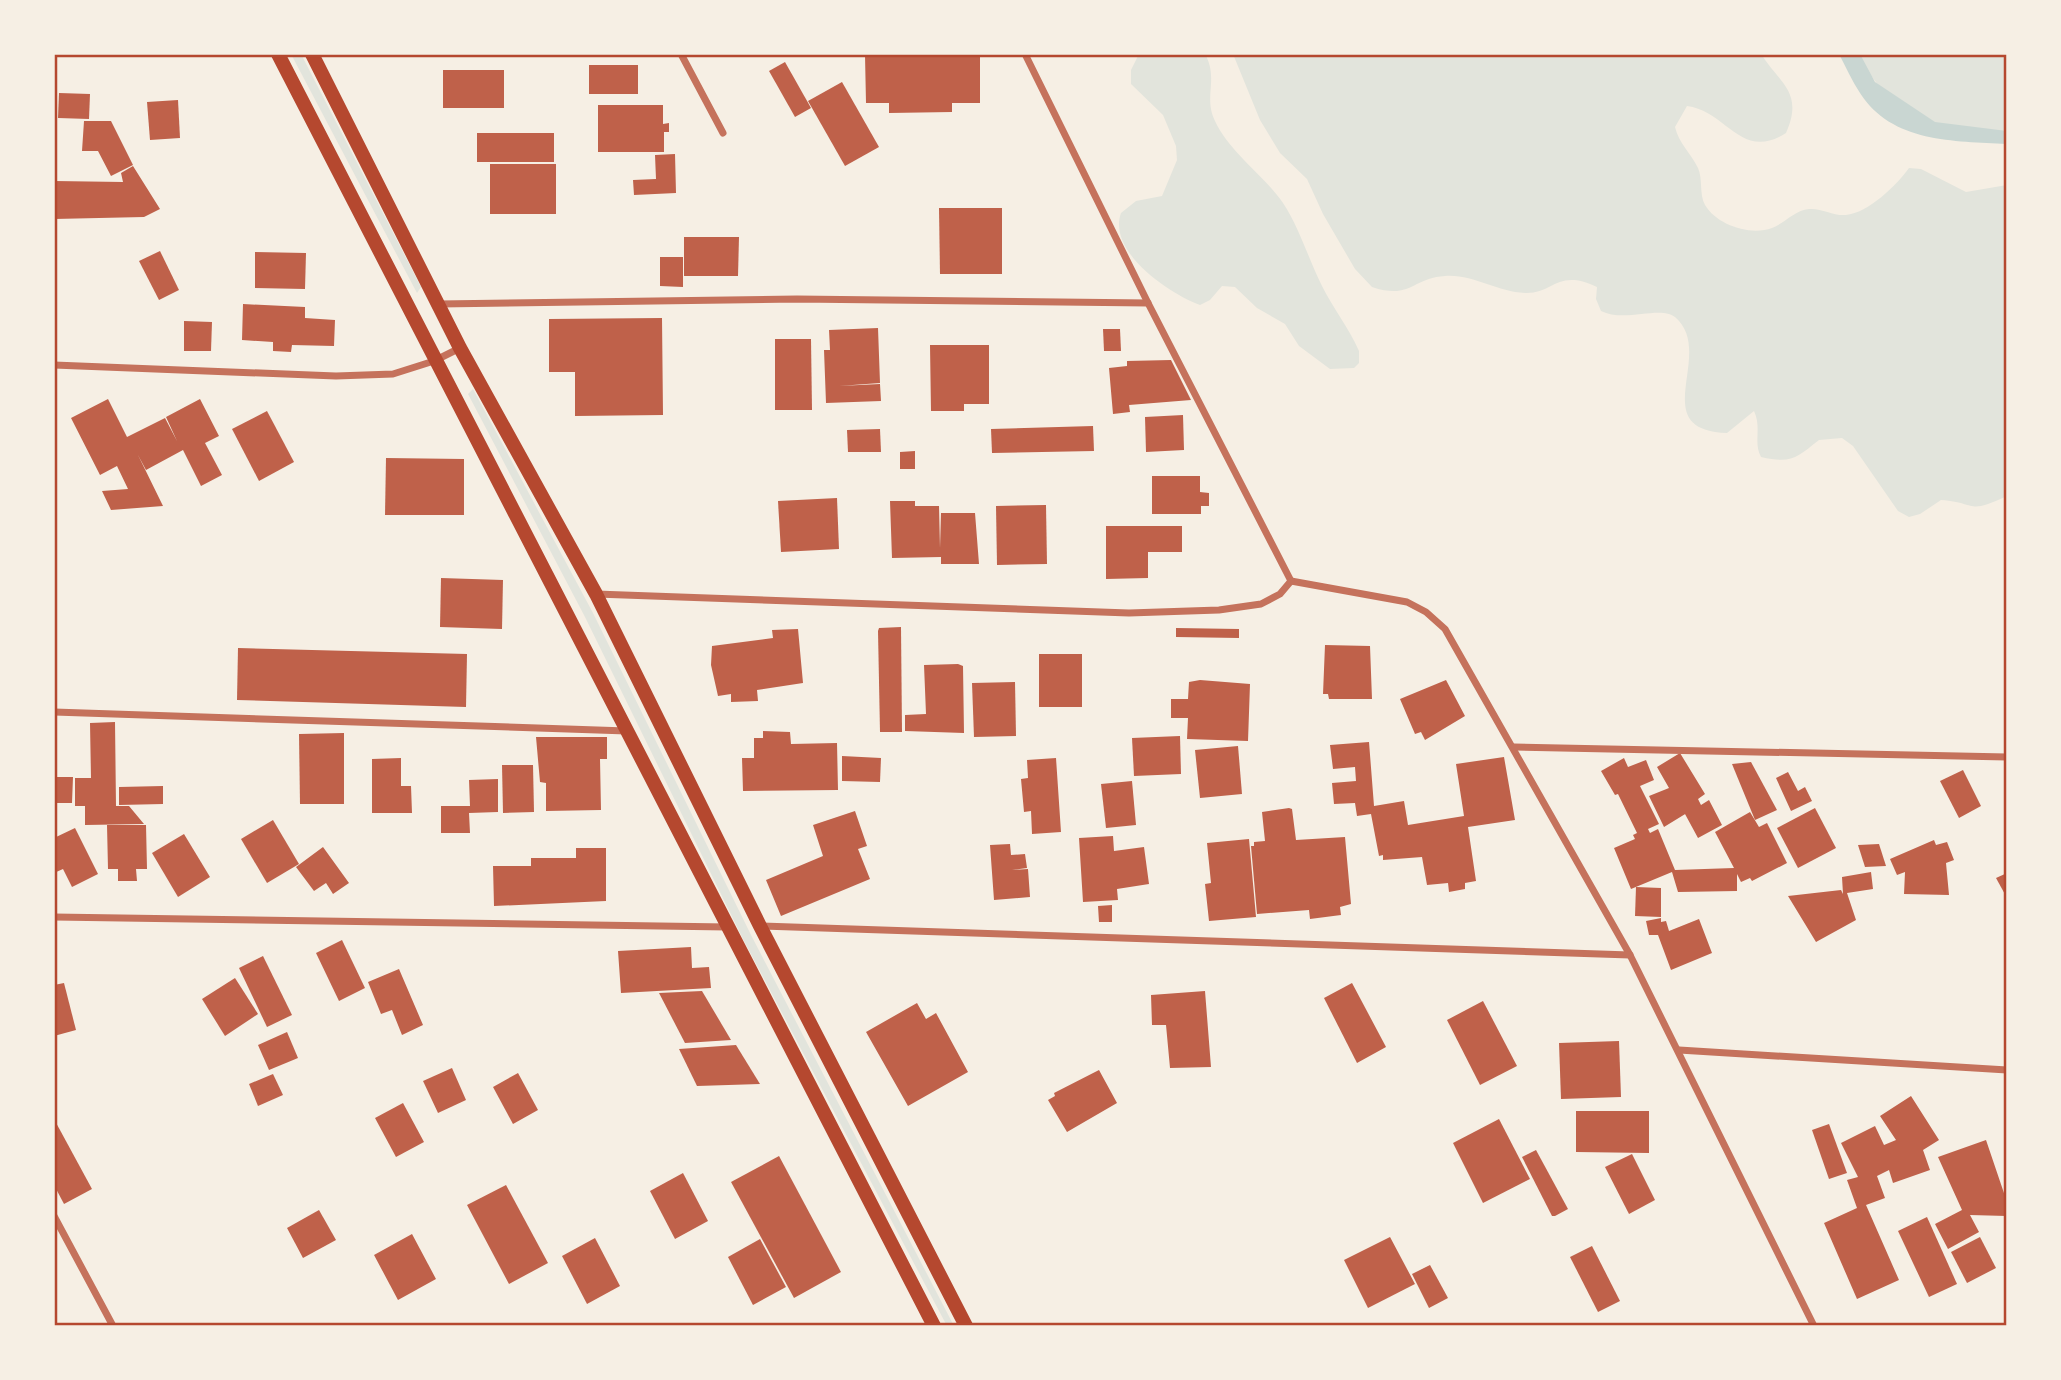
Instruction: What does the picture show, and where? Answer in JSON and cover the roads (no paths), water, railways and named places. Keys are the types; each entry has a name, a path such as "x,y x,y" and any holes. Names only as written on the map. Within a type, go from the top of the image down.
{"main road":[{"path":"278,54 934,1326"},
{"path":"312,54 460,348 596,594 760,926 966,1326"}],"street":[{"path":"681,54 723,132"},
{"path":"1025,54 1148,303 1291,581"},
{"path":"439,304 797,299 1148,303"},
{"path":"54,365 336,376 393,374 434,361 460,348"},
{"path":"596,594 1129,613 1219,610 1261,604 1280,594 1291,581"},
{"path":"1291,581 1407,602 1426,612 1446,629 1630,956 1814,1326"},
{"path":"54,712 627,732"},
{"path":"1514,747 2007,757"},
{"path":"54,917 728,927"},
{"path":"760,926 1630,956"},
{"path":"1679,1050 2007,1070"},
{"path":"54,1216 113,1326"}]}
